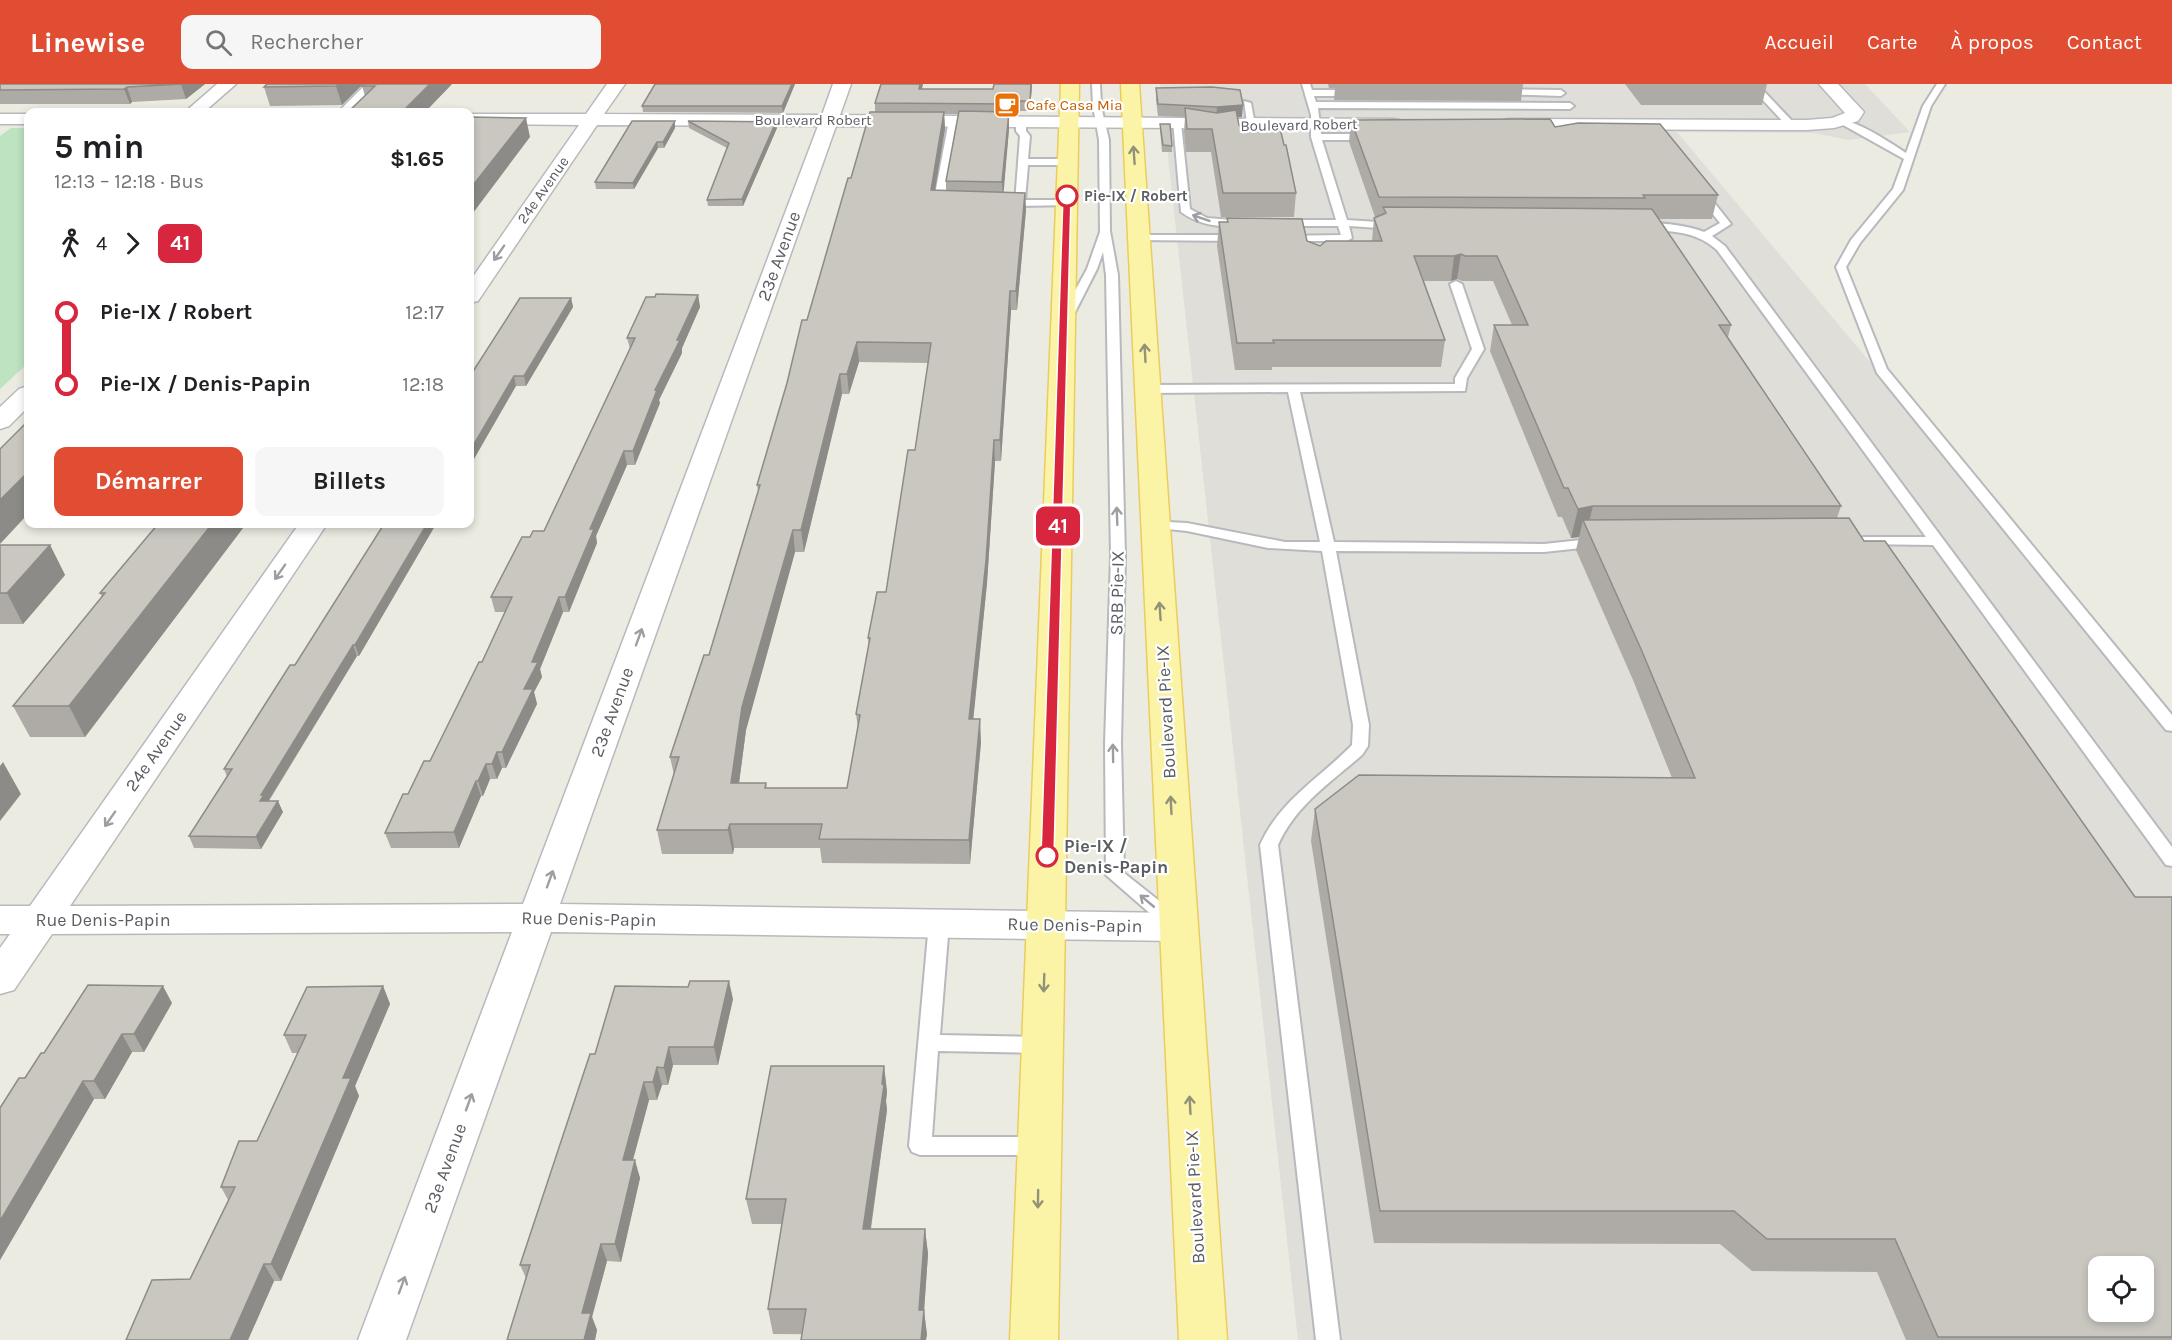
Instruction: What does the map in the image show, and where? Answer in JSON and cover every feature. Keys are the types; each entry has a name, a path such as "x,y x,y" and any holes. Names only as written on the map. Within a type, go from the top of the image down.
{"main road":[{"path":"1034,1340 1070,84"},
{"name":"Boulevard Pie-IX","path":"1130,84 1203,1340"}],"street":[{"path":"199,108 227,84"},
{"path":"351,108 376,84"},
{"name":"24e Avenue","path":"474,290 616,84"},
{"name":"23e Avenue","path":"382,1340 842,84"},
{"path":"1493,115 1650,130 1791,125 1841,121 1852,117 1855,112 1828,84"},
{"path":"0,119 24,119"},
{"name":"Boulevard Robert","path":"474,119 1021,120 1176,123 1216,127 1316,130 1409,124"},
{"path":"0,421 24,398"},
{"name":"24e Avenue","path":"0,979 310,528"},
{"name":"Rue Denis-Papin","path":"0,920 536,918 1178,927"}],"lane":[{"name":"SRB Pie-IX","path":"1096,84 1097,106 1104,140 1105,231 1112,275 1118,556 1113,743 1115,875 1178,927"},
{"path":"1752,84 1791,125"},
{"path":"1941,84 1927,106 1898,190 1855,242 1841,267 1881,370 2172,726"},
{"path":"1493,92 1559,88 1583,124"},
{"path":"1276,238 1310,243 1347,238 1316,130 1313,105 1307,89 1367,93"},
{"path":"1244,127 1247,103"},
{"path":"1313,105 1493,115 1570,106"},
{"path":"954,120 938,205 959,205"},
{"path":"1021,120 1021,132 1025,136 1023,162 1015,204 1067,203"},
{"path":"1841,121 1873,136 1908,158"},
{"path":"1176,123 1185,210 1208,222 1246,223"},
{"path":"1316,130 1375,137"},
{"path":"1023,162 1068,162"},
{"path":"1692,181 1726,224 1705,235"},
{"path":"1270,223 1411,226"},
{"path":"1626,227 1677,228 1705,235 1721,248 2172,860"},
{"name":"SRB Pie-IX","path":"1063,323 1092,269 1105,231"},
{"path":"1139,238 1254,238"},
{"path":"1147,389 1461,387 1461,378 1478,349 1456,284"},
{"path":"1293,388 1328,546 1361,725 1360,746 1312,789 1280,823 1272,834 1269,845 1328,1340"},
{"path":"1154,524 1180,525 1270,545 1545,548 1586,542 1609,542"},
{"path":"1843,541 1937,541"},
{"path":"939,923 920,1146 1039,1146"},
{"path":"929,1044 1042,1046"}],"shaded area":[{"path":"1160,84 1865,84 1910,132 1849,140 1813,133 1677,132 2172,722 2172,1340 1298,1340"}],"green space":[{"path":"11,128 24,128 24,367 0,389 0,136"}],"building":[{"path":"0,84 182,84 124,89 0,90"},
{"path":"267,84 339,84 336,86 264,87"},
{"path":"364,84 430,84 406,108 352,108 375,86 362,86"},
{"path":"655,84 792,84 782,106 642,106"},
{"path":"881,84 920,84 919,89 993,89 994,84 1031,84 1030,101 1011,101 1010,104 875,103"},
{"path":"1212,87 1240,90 1243,105 1217,107 1158,104 1156,88"},
{"path":"1185,108 1217,113 1236,110 1239,125 1245,129 1254,124 1279,124 1296,193 1223,193 1212,129 1187,129"},
{"path":"959,111 1009,112 1002,182 946,181"},
{"path":"870,112 944,112 931,190 1025,193 1016,291 1010,291 1000,440 994,440 986,561 969,719 980,719 969,840 819,839 822,824 730,824 728,830 657,830 679,757 670,757 704,655 709,655 760,485 757,485 787,383 802,320 807,320 848,178 851,178","holes":["857,342 931,343 915,450 908,450 886,592 877,592 868,638 870,638 856,714 860,715 847,788 765,788 766,783 731,783 742,707 793,530 801,530 840,374 847,374"]},
{"path":"474,117 526,118 474,184"},
{"path":"1550,119 1555,127 1578,123 1660,124 1718,195 1643,195 1645,198 1379,197 1351,120"},
{"path":"632,121 675,121 663,142 657,142 633,183 595,182"},
{"path":"688,121 776,122 742,199 707,200 729,143"},
{"path":"1160,124 1170,124 1172,146 1163,145"},
{"path":"1383,207 1652,209 1731,325 1719,325 1841,506 1593,506 1578,509 1568,488 1564,488 1494,325 1528,325 1497,256 1461,254 1414,256 1445,340 1273,340 1274,343 1237,343 1219,222 1228,222 1227,218 1302,219 1307,241 1320,246 1326,241 1382,241 1374,218 1386,213"},
{"path":"656,294 698,295 677,340 680,340 655,390 657,390 633,451 624,451 590,529 594,529 565,597 559,597 532,662 538,662 524,689 533,689 502,752 497,752 492,764 486,764 476,781 454,832 385,833 403,794 408,794 424,761 430,761 479,662 482,662 512,597 491,597 522,537 530,537 533,531 544,531 635,338 627,338 646,297 655,297"},
{"path":"520,298 571,298 524,376 514,376 474,444 474,370"},
{"path":"24,425 24,476 0,500 0,449"},
{"path":"1849,518 1864,541 1885,541 2135,897 2172,897 2172,1337 1938,1337 1895,1239 1767,1239 1734,1211 1380,1211 1315,809 1359,775 1695,778 1641,649 1583,520"},
{"path":"155,528 209,528 69,706 13,706 105,593 100,593"},
{"path":"381,528 425,528 261,795 264,795 260,801 278,801 256,837 189,836 232,769 224,769 290,665 295,665"},
{"path":"0,545 50,545 7,593 0,593"},
{"path":"690,981 729,981 714,1047 669,1047 664,1068 657,1067 653,1082 644,1082 623,1160 635,1160 615,1244 601,1244 582,1313 591,1313 584,1340 507,1340 530,1265 520,1265 590,1054 595,1054 615,986 688,987"},
{"path":"88,985 163,986 134,1034 122,1034 94,1081 83,1081 0,1221 0,1108 19,1078 25,1078 41,1053 44,1053"},
{"path":"383,986 343,1078 351,1078 271,1264 264,1264 230,1340 126,1340 152,1280 190,1279 235,1187 221,1187 239,1141 257,1141 306,1035 284,1035 307,987"},
{"path":"771,1066 884,1066 882,1084 884,1085 863,1229 925,1229 919,1310 924,1310 921,1340 801,1340 806,1309 768,1309 786,1199 746,1199"}],"bus line":[{"name":"41","path":"1047,856 1067,196"}],"place":[{"name":"Cafe Casa Mia","path":"1007,105"},
{"name":"Pie-IX / Robert","path":"1067,196"},
{"name":"Pie-IX / Denis-Papin","path":"1047,856"}]}
